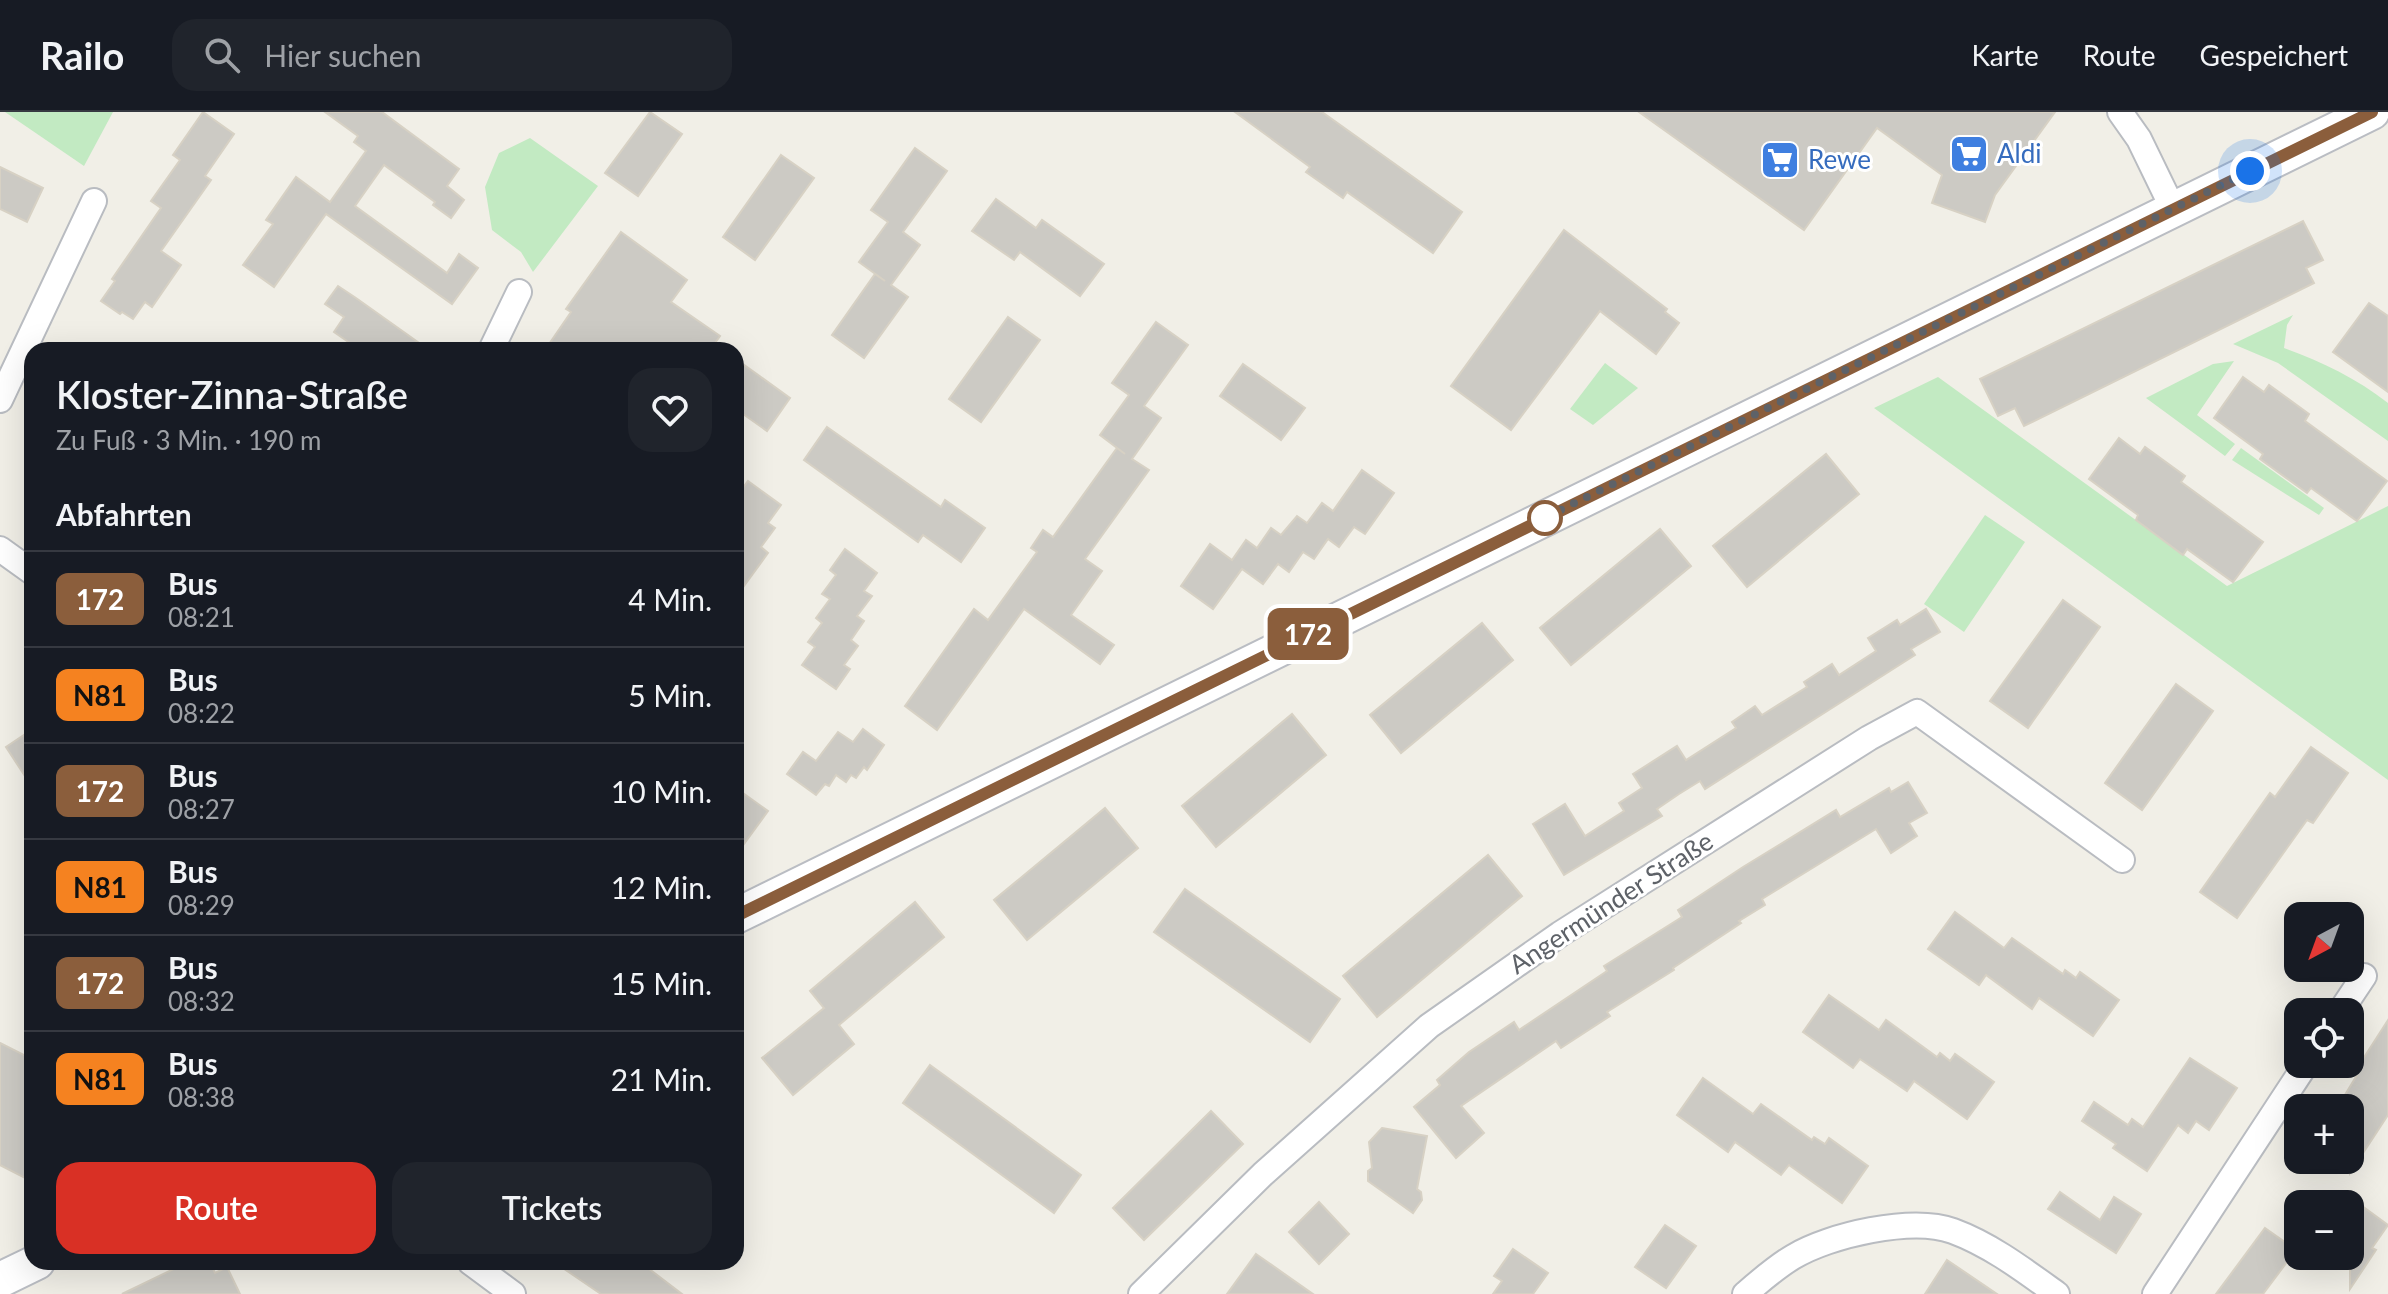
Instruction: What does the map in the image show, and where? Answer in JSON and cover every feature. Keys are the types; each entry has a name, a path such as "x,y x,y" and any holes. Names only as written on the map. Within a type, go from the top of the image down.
{"street":[{"path":"2120,112 2139,139 2173,209"},
{"path":"744,912 2372,112"},
{"path":"27,342 94,201"},
{"path":"495,342 519,292"},
{"path":"0,400 24,349"},
{"path":"0,549 24,566"},
{"name":"Angermünder Straße","path":"1141,1294 1263,1174 1429,1026 1560,934 1869,738 1917,712 2122,860"},
{"path":"2155,1294 2297,1078"},
{"path":"1745,1294 1796,1255 1858,1233 1905,1225 1950,1230 1978,1242 2022,1268 2057,1294"},
{"path":"0,1280 24,1268"},
{"path":"481,1270 513,1294"}],"green space":[{"path":"5,112 113,112 84,166"},
{"path":"530,138 598,186 533,272 521,252 492,230 485,187 499,153"},
{"path":"2293,315 2287,325 2284,348 2338,371 2388,403 2388,441 2278,363 2233,344"},
{"path":"2234,361 2197,415 2235,444 2225,456 2146,398 2213,364"},
{"path":"1605,363 1638,388 1593,425 1570,409"},
{"path":"1938,377 2227,586 2388,506 2388,780 1874,408"},
{"path":"2241,448 2324,508 2319,515 2232,460"},
{"path":"1985,515 2025,542 1964,632 1924,604"}],"building":[{"path":"203,112 234,134 205,176 211,180 161,251 181,265 152,307 145,302 133,319 101,301 115,281 112,279 161,208 151,201 180,160 173,155"},
{"path":"325,112 382,112 459,169 447,186 464,200 451,218 433,205 435,202 384,165 355,206 447,273 459,254 478,268 452,304 326,214 274,287 243,265 273,224 266,220 296,177 330,202 366,151 354,142 358,136"},
{"path":"650,112 682,134 638,196 605,173"},
{"path":"1235,112 1322,112 1462,212 1433,253 1347,192 1343,198 1306,172 1310,167"},
{"path":"1639,112 2055,112 1995,195 1985,222 1932,203 1942,175 1877,128 1804,230"},
{"path":"915,148 947,171 903,232 920,245 891,285 908,297 864,358 832,335 875,274 885,281 859,262 888,222 871,210"},
{"path":"781,155 814,178 755,260 723,237"},
{"path":"0,167 43,188 27,222 0,209"},
{"path":"996,199 1036,228 1042,220 1104,264 1080,296 1020,252 1014,260 972,231"},
{"path":"2303,221 2323,260 2306,268 2314,283 2024,426 2015,408 1998,416 1980,379"},
{"path":"1564,230 1667,309 1665,312 1679,323 1656,354 1600,311 1511,430 1451,386"},
{"path":"621,232 687,280 671,302 720,336 716,342 550,342 571,312 566,309"},
{"path":"338,286 418,342 348,342 334,332 344,317 325,304"},
{"path":"2369,303 2388,316 2388,392 2333,352"},
{"path":"1008,317 1040,340 981,422 949,399"},
{"path":"1156,322 1188,345 1144,406 1161,418 1132,459 1149,470 1085,559 1102,571 1071,615 1114,645 1100,664 1024,609 937,730 905,706 974,609 988,620 1037,552 1031,548 1043,530 1053,537 1117,448 1125,454 1100,435 1129,395 1112,383"},
{"path":"1243,364 1305,408 1281,440 1220,396"},
{"path":"744,365 790,398 767,431 744,415"},
{"path":"2243,377 2264,392 2269,385 2309,414 2305,421 2387,481 2357,521 2311,488 2307,493 2260,459 2263,454 2214,418"},
{"path":"827,427 941,507 945,500 985,528 961,562 923,535 918,542 804,460"},
{"path":"2119,438 2140,454 2145,447 2185,476 2181,482 2263,542 2233,582 2187,549 2183,555 2136,520 2138,515 2089,479"},
{"path":"1826,454 1859,494 1747,587 1713,546"},
{"path":"1362,470 1394,493 1365,534 1354,527 1339,547 1328,539 1314,559 1303,552 1289,572 1278,564 1263,584 1242,569 1213,609 1181,586 1210,544 1232,560 1246,540 1257,548 1271,528 1281,535 1297,516 1307,523 1322,503 1333,511"},
{"path":"748,481 781,505 768,523 775,528 761,547 768,553 744,586 744,486"},
{"path":"1660,529 1691,566 1571,665 1540,628"},
{"path":"845,549 877,573 864,591 872,596 857,616 864,621 851,640 858,646 844,665 850,669 836,689 802,665 815,647 808,642 822,623 816,618 830,599 822,594 836,575 830,570"},
{"path":"2063,600 2100,627 2028,728 1990,701"},
{"path":"1926,609 1940,632 1911,649 1915,655 1705,789 1700,781 1679,794 1657,809 1662,816 1564,875 1533,824 1565,804 1585,836 1624,811 1619,803 1642,788 1633,774 1677,746 1686,760 1736,728 1732,722 1755,706 1762,715 1807,687 1804,682 1832,664 1839,675 1876,651 1868,638 1897,620 1900,625"},
{"path":"1482,623 1513,660 1401,753 1370,715"},
{"path":"2176,684 2213,711 2142,810 2105,783"},
{"path":"1292,714 1326,755 1216,847 1182,806"},
{"path":"863,729 884,745 867,770 864,767 856,778 851,775 846,782 836,775 829,786 825,784 816,795 787,774 803,752 816,761 838,732 853,742"},
{"path":"24,735 24,775 6,747"},
{"path":"2311,747 2348,773 2313,823 2307,820 2237,918 2200,892 2270,793 2275,797"},
{"path":"1908,782 1927,813 1909,823 1917,836 1891,853 1876,829 1762,899 1765,905 1674,970 1607,1012 1610,1016 1561,1048 1556,1041 1461,1106 1484,1133 1456,1158 1414,1107 1440,1085 1437,1080 1469,1052 1514,1022 1519,1030 1607,971 1604,966 1682,917 1678,910 1743,867 1836,810 1840,817 1889,788 1891,792"},
{"path":"744,794 768,811 744,844"},
{"path":"1105,808 1138,848 1027,940 994,900"},
{"path":"1488,855 1522,896 1377,1017 1343,976"},
{"path":"1185,889 1340,999 1310,1042 1154,932"},
{"path":"915,902 944,937 839,1025 854,1044 793,1095 762,1058 824,1008 810,991"},
{"path":"1955,912 2004,948 2012,938 2063,974 2065,970 2076,978 2080,972 2119,1000 2093,1036 2039,998 2032,1009 1986,975 1979,985 1928,949"},
{"path":"1829,995 1879,1030 1886,1020 1937,1057 1940,1053 1950,1061 1955,1054 1994,1082 1967,1119 1914,1081 1907,1091 1860,1059 1853,1068 1803,1032"},
{"path":"2388,1020 2388,1115 2364,1152 2364,1094 2345,1094 2355,1078 2364,1078 2364,1057"},
{"path":"0,1043 24,1055 24,1177 0,1165"},
{"path":"2190,1058 2237,1088 2209,1130 2196,1121 2188,1133 2178,1125 2147,1171 2113,1148 2116,1144 2082,1121 2094,1102 2128,1125 2132,1119 2143,1127"},
{"path":"930,1065 1081,1175 1054,1213 903,1103"},
{"path":"1703,1078 1753,1114 1761,1104 1812,1140 1814,1137 1825,1144 1829,1138 1868,1166 1842,1203 1789,1165 1781,1175 1735,1142 1728,1152 1677,1115"},
{"path":"1211,1111 1243,1144 1144,1240 1113,1208"},
{"path":"1382,1128 1427,1136 1417,1189 1421,1192 1422,1200 1413,1213 1368,1181 1368,1171 1372,1168 1369,1142"},
{"path":"2060,1192 2100,1220 2114,1197 2141,1214 2116,1253 2048,1209"},
{"path":"1319,1202 1349,1234 1319,1264 1289,1232"},
{"path":"2364,1207 2388,1225 2372,1248 2376,1250 2364,1268"},
{"path":"1665,1225 1696,1246 1666,1288 1635,1267"},
{"path":"2265,1228 2284,1241 2284,1266 2263,1294 2216,1294"},
{"path":"1513,1249 1548,1273 1533,1294 1493,1294 1502,1281 1494,1276"},
{"path":"1256,1254 1313,1294 1227,1294"},
{"path":"1947,1260 1997,1294 1925,1294"},
{"path":"172,1270 214,1270 215,1273 228,1270 240,1294 122,1294"},
{"path":"566,1270 650,1270 682,1294 601,1294"},
{"path":"2350,1270 2363,1270 2350,1289"}],"bus line":[{"name":"172","path":"744,912 2372,112"}],"place":[{"name":"Aldi","path":"1969,154"},
{"name":"Rewe","path":"1780,160"}],"route":[{"path":"1545,518 1540,520 2250,171"}]}
